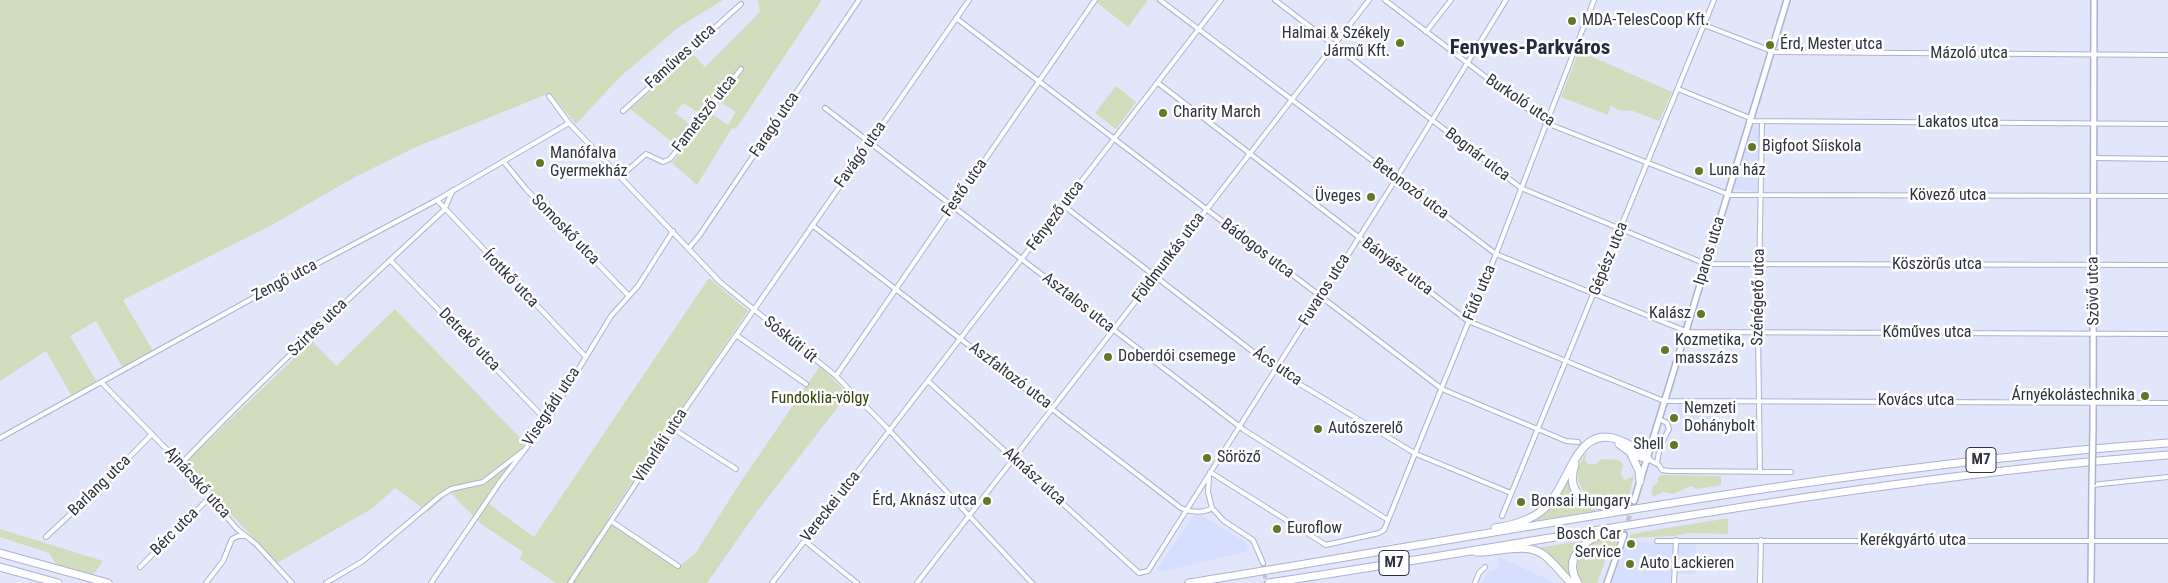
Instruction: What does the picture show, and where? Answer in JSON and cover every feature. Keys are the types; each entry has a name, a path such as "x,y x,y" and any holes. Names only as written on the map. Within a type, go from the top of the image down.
{"highway":[{"path":"1459,539 1478,531 1513,525 1535,516 1558,493 1579,451 1593,441 1610,438 1633,450 1638,457 1648,459"},
{"path":"1652,444 1633,450 1608,442 1589,447 1575,465 1572,477 1576,489 1584,500 1597,506 1652,507"},
{"name":"M7","path":"1189,583 1652,507 1914,468 2014,456 2168,443"},
{"path":"1633,450 1640,481"},
{"name":"M7","path":"1269,583 1632,523 1921,480 2168,455"},
{"path":"1578,583 1572,567 1581,546 1598,535 1632,523"},
{"path":"1465,551 1487,552 1522,549 1536,551 1548,559 1571,583"},
{"path":"0,553 108,583"},
{"path":"0,567 58,583"}],"street":[{"name":"Faragó utca","path":"689,248 859,0"},
{"name":"Favágó utca","path":"753,310 969,0"},
{"name":"Festő utca","path":"836,376 1095,0"},
{"name":"Betonozó utca","path":"1160,0 1496,254 1686,331"},
{"name":"Fényező utca","path":"890,431 1221,0"},
{"name":"Bognár utca","path":"1275,0 1432,122 1521,188 1706,264"},
{"name":"Földmunkás utca","path":"917,583 1369,0"},
{"name":"Burkoló utca","path":"1385,0 1546,123 1727,194"},
{"path":"1426,32 1451,0"},
{"name":"Fuvaros utca","path":"1139,573 1148,571 1188,510 1210,472 1432,122 1506,0"},
{"name":"Fűtő utca","path":"1210,472 1328,545 1379,534 1384,530 1496,254 1594,0"},
{"name":"Gépész utca","path":"1502,516 1568,362 1714,0"},
{"name":"Iparos utca","path":"1634,501 1749,119 1787,0"},
{"name":"Szövő utca","path":"2091,583 2094,403 2092,196 2094,158 2094,0"},
{"name":"Faműves utca","path":"623,111 741,4"},
{"name":"Bádogos utca","path":"956,18 1320,298 1442,389 1566,441 1578,442"},
{"path":"1704,25 1770,52"},
{"name":"Mázoló utca","path":"1770,52 2168,55"},
{"name":"Fametsző utca","path":"621,176 646,154 663,162 670,159 741,69"},
{"name":"Bányász utca","path":"1158,84 1468,321 1664,401"},
{"name":"Lakatos utca","path":"1678,89 1749,119 1762,122 2168,124"},
{"name":"Sóskúti út","path":"549,96 569,123 720,282 836,376 1032,583"},
{"name":"Asztalos utca","path":"825,108 1240,427 1388,520"},
{"name":"Szénégető utca","path":"1760,472 1758,333 1760,265 1759,196 1762,122"},
{"name":"Zengő utca","path":"0,438 272,288 437,200 569,123"},
{"path":"2094,158 2168,159"},
{"name":"Somoskő utca","path":"504,162 526,189 628,296"},
{"name":"Szirtes utca","path":"181,464 231,411 444,210 453,190"},
{"name":"Kövező utca","path":"1727,194 1759,196 2168,196"},
{"name":"Írottkő utca","path":"437,200 444,210 585,356"},
{"name":"Ács utca","path":"1064,206 1276,369 1416,454 1511,493"},
{"name":"Aszfaltozó utca","path":"812,225 1180,508 1188,510"},
{"name":"Visegrádi utca","path":"431,583 547,421 585,356 628,296 638,286 673,232"},
{"name":"Detrekő utca","path":"390,260 547,421"},
{"name":"Köszörűs utca","path":"1706,264 2168,265"},
{"name":"Vihorláti utca","path":"570,583 672,428 753,310"},
{"name":"Kőműves utca","path":"1686,331 1758,333 2168,334"},
{"path":"736,335 806,384"},
{"name":"Aknász utca","path":"928,381 1139,573"},
{"name":"Ajnácskő utca","path":"102,383 292,583"},
{"name":"Kovács utca","path":"1664,401 2168,403"},
{"path":"1656,463 1660,446 1669,429 1668,423 1659,419"},
{"path":"672,428 736,468"},
{"name":"Vereckei utca","path":"772,583 890,431"},
{"name":"Barlang utca","path":"46,537 110,477 152,434"},
{"path":"326,583 363,561 440,496 451,489 484,482 525,450"},
{"path":"1648,459 1656,463 1662,470 1669,471 1791,472"},
{"path":"1210,472 1208,492 1212,508 1224,521 1253,540 1263,563"},
{"path":"2092,485 2168,477"},
{"name":"Bérc utca","path":"140,567 210,498"},
{"path":"1188,510 1208,511 1212,508"},
{"path":"611,521 678,566"},
{"path":"206,583 223,561 232,540 233,523"},
{"path":"1607,583 1624,535"},
{"path":"232,540 238,536 247,537"},
{"path":"1674,583 1676,540"},
{"path":"1760,583 1761,540"},
{"path":"805,541 857,583"},
{"name":"Kerékgyártó utca","path":"1657,541 2168,541"},
{"path":"1475,583 1479,573 1485,567"}],"shaded area":[{"name":"Bigfoot Síiskola","path":"1754,125 1759,126 1757,192 1733,189"},
{"path":"1678,405 1711,406 1711,420 1678,419"},
{"path":"1199,514 1244,541 1249,551 1160,572 1157,569 1193,516"},
{"path":"1626,540 1657,543 1696,543 1695,574 1671,574 1670,583 1612,583"},
{"path":"1499,557 1555,583 1481,583 1488,572 1498,568"}],"green space":[{"path":"0,0 723,0 679,27 621,76 576,124 550,93 416,147 355,177 270,226 123,300 153,351 123,368 96,321 70,336 97,382 71,395 46,351 0,381"},
{"path":"758,0 822,0 740,123 735,129 732,128 697,185 672,163 712,114 728,125 736,112 715,99 701,114 683,103 675,113 692,126 676,145 630,109 693,54 705,67 760,12"},
{"path":"1098,0 1148,0 1128,27 1096,2"},
{"path":"1579,51 1672,92 1659,121 1633,111 1618,110 1611,105 1608,115 1561,97"},
{"path":"1116,86 1136,102 1116,129 1095,113"},
{"name":"Fundoklia-völgy","path":"709,278 748,311 608,518 677,568 695,554 740,483 820,366 848,394 756,513 707,583 556,583 520,559 523,552 481,524 450,492 428,512 395,488 373,508 277,563 184,464 312,341 336,366 395,309 525,443 489,504 534,537"},
{"path":"1587,453 1585,459 1588,464 1596,464 1602,459 1619,460 1623,464 1621,474 1624,480 1634,476 1628,500 1617,504 1605,504 1595,501 1586,494 1580,485 1578,475 1580,464"},
{"path":"1662,475 1721,476 1721,485 1697,489 1691,486 1673,494 1663,492 1655,496 1651,495 1653,486 1658,482 1658,477"},
{"path":"1569,478 1572,489 1578,498 1596,509 1595,511 1533,521"},
{"path":"1728,519 1728,534 1688,533 1674,536 1630,538 1630,535 1642,532"},
{"path":"0,529 103,561 93,575 57,565 49,553 0,537"},
{"path":"1619,535 1614,549 1607,556 1597,583 1581,583 1577,572 1579,554 1591,543"},
{"path":"1582,541 1573,554 1570,576 1549,555 1537,548"}],"tunnel":[{"path":"1624,535 1634,501"},
{"path":"1263,563 1266,583"}],"place":[{"name":"MDA-TelesCoop Kft.","path":"1572,21"},
{"name":"Halmai & Székely Jármű Kft.","path":"1400,43"},
{"name":"Érd, Mester utca","path":"1770,45"},
{"name":"Charity March","path":"1163,113"},
{"name":"Bigfoot Síiskola","path":"1752,147"},
{"name":"Manófalva Gyermekház","path":"540,163"},
{"name":"Luna ház","path":"1699,171"},
{"name":"Üveges","path":"1371,197"},
{"name":"Kalász","path":"1701,314"},
{"name":"Kozmetika, masszázs","path":"1665,350"},
{"name":"Doberdói csemege","path":"1108,357"},
{"name":"Árnyékolástechnika","path":"2145,396"},
{"name":"Nemzeti Dohánybolt","path":"1674,418"},
{"name":"Autószerelő","path":"1318,429"},
{"name":"Shell","path":"1674,445"},
{"name":"Söröző","path":"1207,458"},
{"name":"Érd, Aknász utca","path":"987,501"},
{"name":"Bonsai Hungary","path":"1521,502"},
{"name":"Euroflow","path":"1277,529"},
{"name":"Bosch Car Service","path":"1631,544"},
{"name":"Auto Lackieren","path":"1630,564"}],"district":[{"name":"Fenyves-Parkváros","path":"1530,49"}]}
